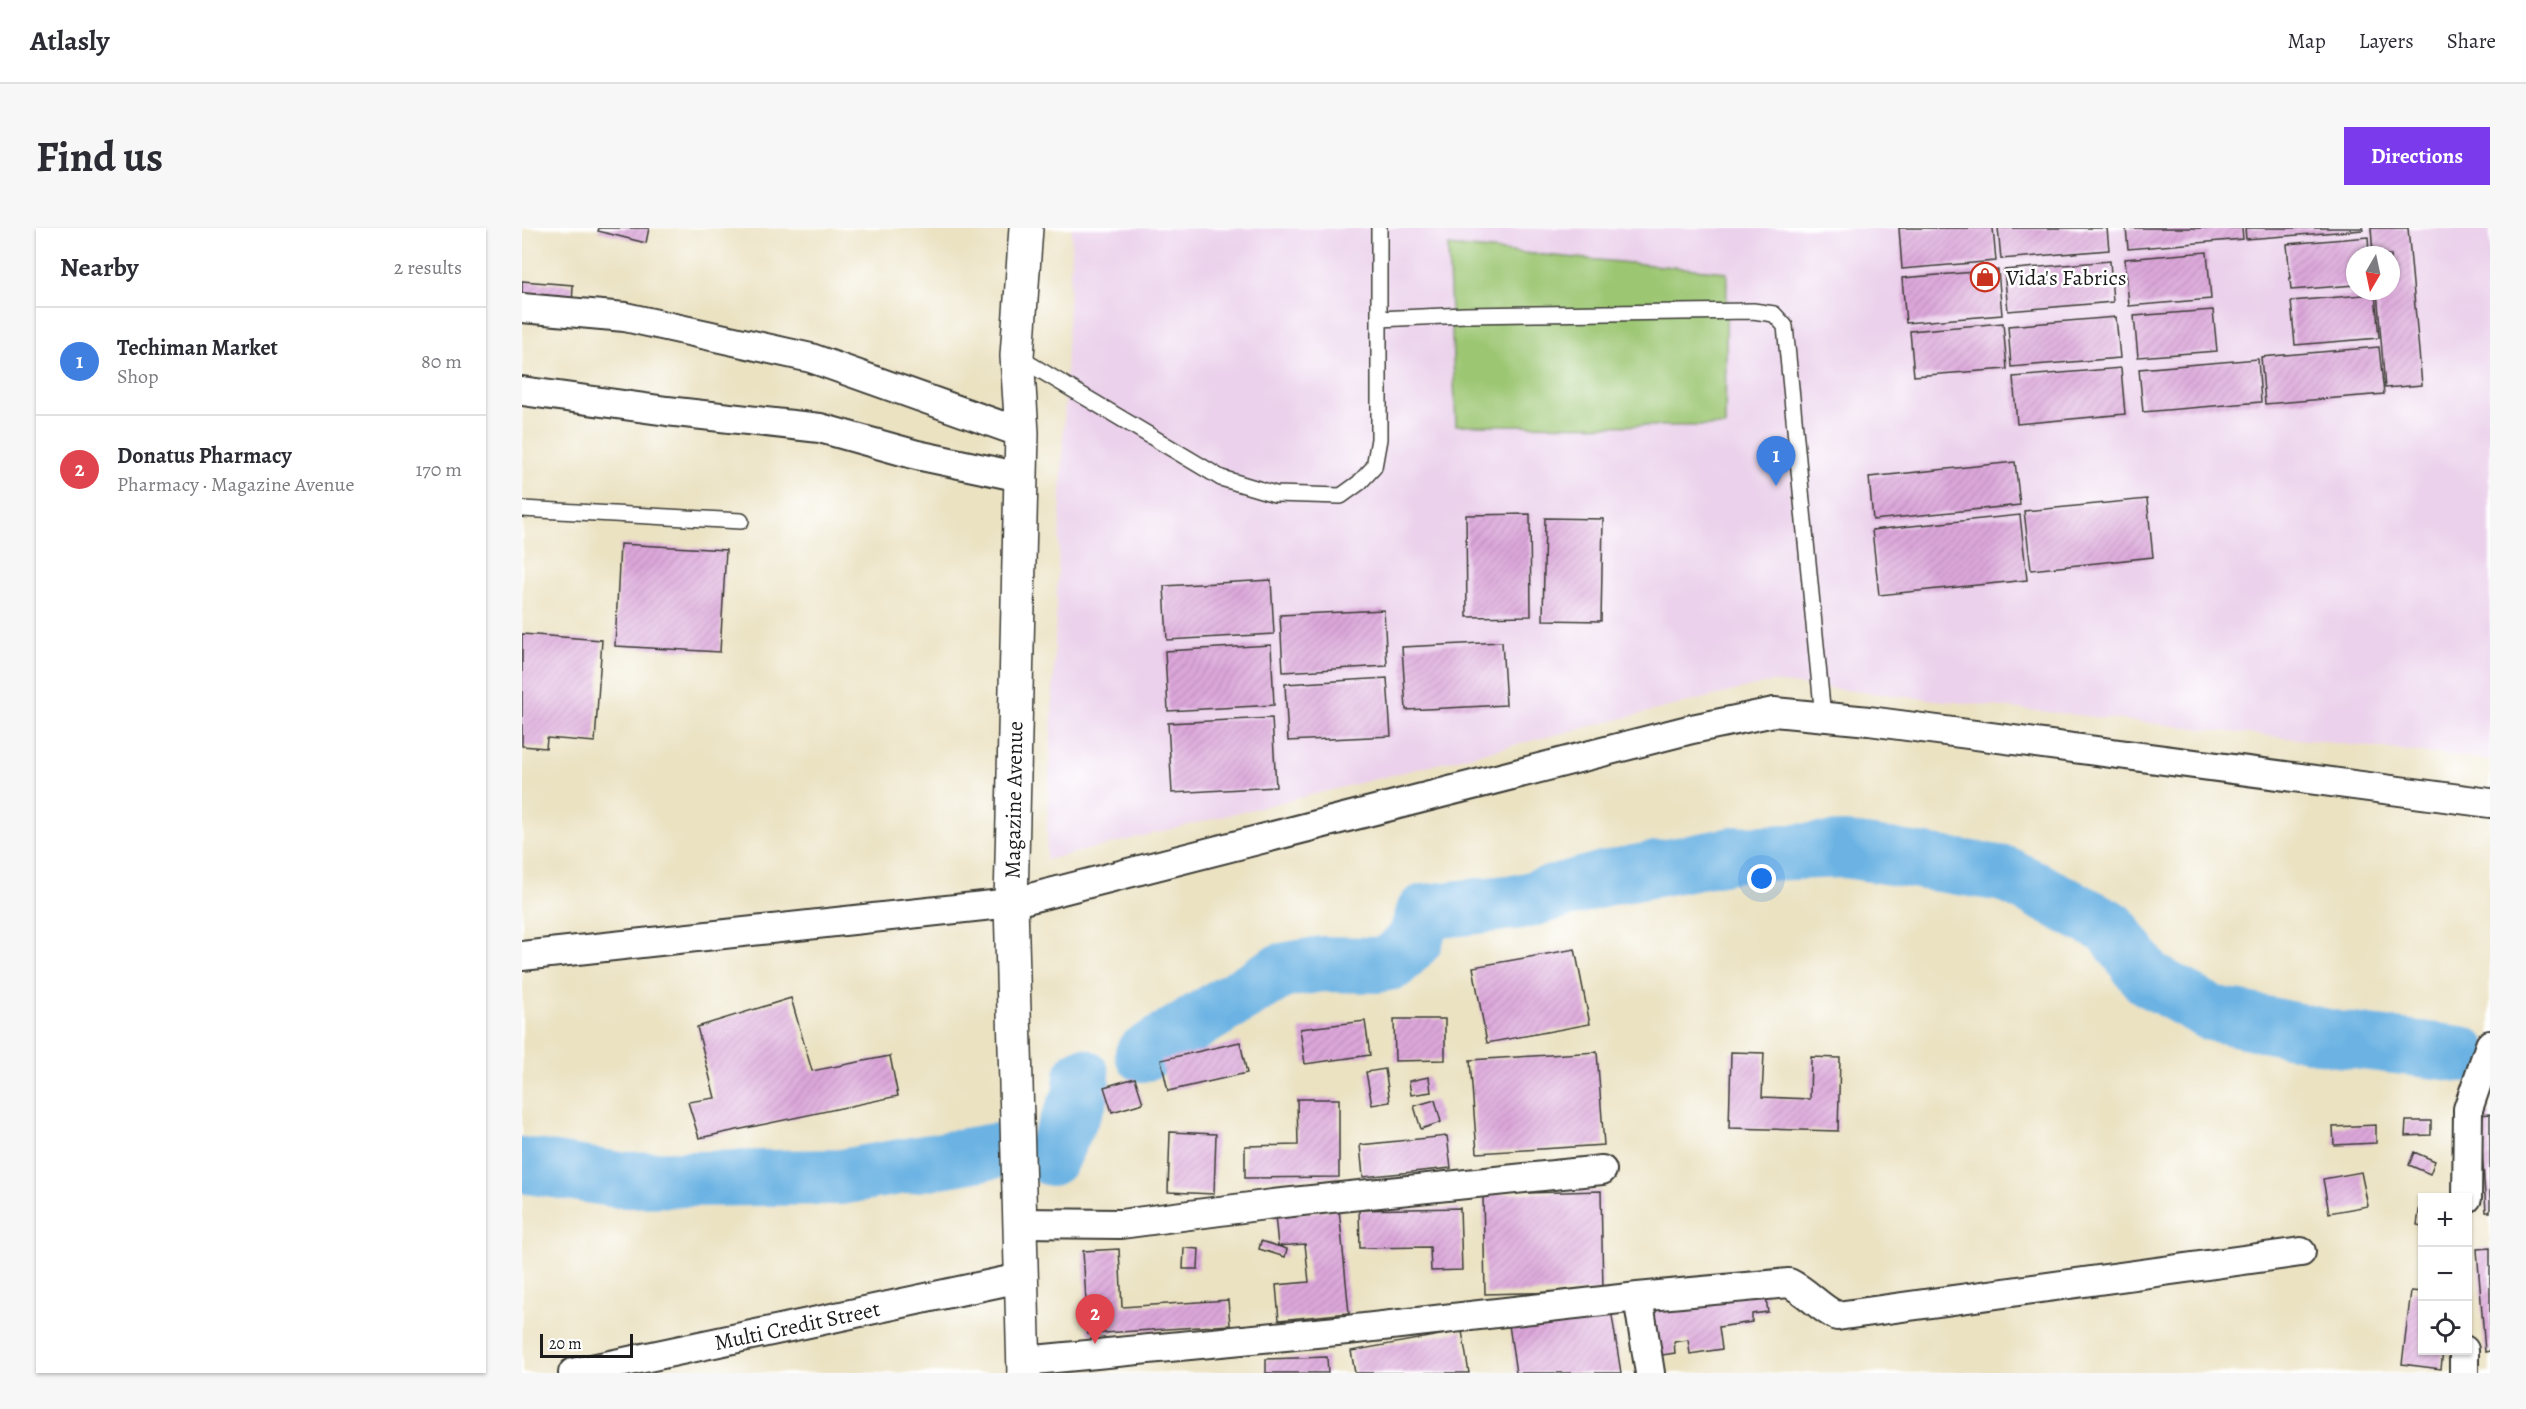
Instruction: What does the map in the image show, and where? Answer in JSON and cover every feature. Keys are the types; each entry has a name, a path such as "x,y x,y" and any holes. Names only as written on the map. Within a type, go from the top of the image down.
{"street":[{"name":"Magazine Avenue","path":"1024,1367 1018,1223 1011,903 1022,433 1017,356 1026,228"},
{"path":"522,308 625,317 811,358 1022,433"},
{"path":"522,391 667,411 820,428 917,455 1021,477"},
{"path":"522,956 1011,903 1692,729 1774,712 1904,726 2490,803"},
{"path":"2467,1193 2468,1109 2490,1045"},
{"path":"1018,1223 1121,1224 1273,1204 1602,1170"},
{"path":"1024,1367 1638,1297 1790,1283 1801,1289 1822,1309 1837,1316 2301,1252"},
{"name":"Multi Credit Street","path":"573,1373 1020,1278"},
{"path":"1638,1297 1650,1373"},
{"path":"2464,1355 2464,1373"}],"lane":[{"path":"1017,356 1221,478 1275,494 1341,496 1359,483 1374,466 1379,439 1379,228"},
{"path":"1379,320 1477,315 1742,311 1774,314 1785,326 1823,717"},
{"path":"522,510 741,521"}],"shaded area":[{"path":"1072,228 2490,228 2490,760 1771,682 1046,860"}],"green space":[{"path":"1448,246 1727,272 1725,426 1456,425"}],"building":[{"path":"599,228 649,228 646,243 598,231"},
{"path":"1899,228 1993,228 1996,261 1902,269"},
{"path":"1998,228 2107,228 2109,250 2001,259"},
{"path":"2126,228 2242,228 2243,239 2128,249"},
{"path":"2245,228 2363,228 2363,230 2246,239"},
{"path":"2371,228 2408,228 2422,385 2385,388 2378,300 2400,300 2400,246 2372,246"},
{"path":"2368,237 2368,246 2346,246 2346,286 2291,290 2287,244"},
{"path":"2207,252 2211,299 2129,306 2125,259"},
{"path":"2110,261 2113,302 2008,311 2004,270"},
{"path":"1998,270 2002,315 1906,323 1902,278"},
{"path":"522,281 573,285 572,307 522,303"},
{"path":"2346,296 2346,300 2376,300 2379,338 2295,345 2291,301"},
{"path":"2213,310 2217,351 2138,357 2134,316"},
{"path":"2116,317 2120,358 2011,367 2008,326"},
{"path":"2003,323 2007,369 1914,376 1910,331"},
{"path":"2379,347 2384,394 2265,404 2261,357"},
{"path":"2258,359 2261,402 2143,412 2139,369"},
{"path":"2121,368 2125,414 2017,424 2013,377"},
{"path":"2015,462 2020,505 1873,520 1869,477"},
{"path":"2147,499 2153,557 2031,570 2024,511"},
{"path":"1530,514 1531,616 1467,617 1466,515"},
{"path":"2020,515 2027,580 1879,595 1872,530"},
{"path":"1545,518 1603,519 1601,621 1543,620"},
{"path":"620,544 726,550 720,652 615,646"},
{"path":"1271,580 1274,634 1167,640 1164,586"},
{"path":"1384,610 1387,666 1283,672 1280,615"},
{"path":"522,634 602,640 595,742 547,738 546,748 522,746"},
{"path":"1502,642 1506,705 1406,710 1402,647"},
{"path":"1271,645 1274,705 1168,711 1165,651"},
{"path":"1387,678 1391,736 1288,741 1285,684"},
{"path":"1272,718 1276,787 1172,793 1168,723"},
{"path":"1575,949 1590,1024 1487,1043 1473,967"},
{"path":"791,998 812,1071 890,1056 898,1096 699,1138 688,1102 715,1098 697,1027"},
{"path":"1394,1019 1445,1019 1445,1060 1395,1061"},
{"path":"1365,1021 1370,1055 1305,1064 1300,1029"},
{"path":"1240,1042 1247,1073 1168,1091 1161,1060"},
{"path":"1597,1052 1604,1145 1477,1153 1470,1060"},
{"path":"1731,1052 1764,1053 1762,1097 1810,1099 1811,1057 1840,1058 1838,1131 1729,1128"},
{"path":"1385,1069 1390,1102 1372,1105 1366,1072"},
{"path":"1429,1077 1431,1092 1411,1095 1409,1081"},
{"path":"1135,1078 1143,1103 1112,1112 1104,1087"},
{"path":"1297,1099 1339,1099 1339,1177 1245,1178 1245,1146 1298,1145"},
{"path":"1435,1100 1441,1122 1421,1129 1414,1106"},
{"path":"2490,1114 2490,1212 2486,1212 2480,1115"},
{"path":"2406,1121 2431,1121 2431,1135 2405,1136"},
{"path":"2376,1125 2376,1143 2334,1145 2333,1127"},
{"path":"1170,1132 1216,1134 1214,1194 1168,1192"},
{"path":"1447,1136 1451,1168 1363,1177 1360,1145"},
{"path":"2414,1152 2435,1161 2430,1174 2409,1165"},
{"path":"2361,1172 2368,1206 2329,1213 2323,1179"},
{"path":"1601,1191 1603,1291 1485,1294 1483,1194"},
{"path":"1460,1208 1462,1270 1431,1271 1430,1247 1360,1248 1359,1210"},
{"path":"1339,1209 1349,1313 1279,1320 1276,1285 1309,1282 1305,1244 1278,1246 1275,1215"},
{"path":"1261,1241 1287,1249 1285,1257 1259,1249"},
{"path":"1184,1248 1199,1249 1198,1269 1183,1269"},
{"path":"2490,1248 2490,1351 2485,1352 2477,1249"},
{"path":"1119,1249 1122,1307 1228,1300 1230,1325 1088,1334 1083,1251"},
{"path":"1765,1291 1768,1312 1752,1314 1752,1322 1719,1327 1722,1349 1690,1354 1688,1340 1674,1342 1675,1353 1656,1356 1649,1307"},
{"path":"2411,1291 2418,1292 2418,1355 2442,1355 2441,1369 2402,1364"},
{"path":"1610,1303 1621,1373 1516,1373 1508,1318"},
{"path":"1462,1331 1469,1373 1355,1373 1351,1351"},
{"path":"1327,1357 1328,1373 1266,1373 1266,1359"}],"waterway":[{"path":"1143,1054 1281,971 1322,964 1377,965 1393,962 1415,940 1424,912 1524,901 1607,878 1738,854 1845,850 2005,874 2111,928 2147,978 2211,1013 2337,1039 2461,1054"},
{"path":"1051,1158 1080,1097 1082,1076"},
{"path":"522,1165 619,1180 841,1177 994,1151"}],"place":[{"name":"Vida's Fabrics","path":"1985,277"},
{"name":"Techiman Market","path":"1776,486"},
{"name":"Donatus Pharmacy","path":"1095,1344"}]}
